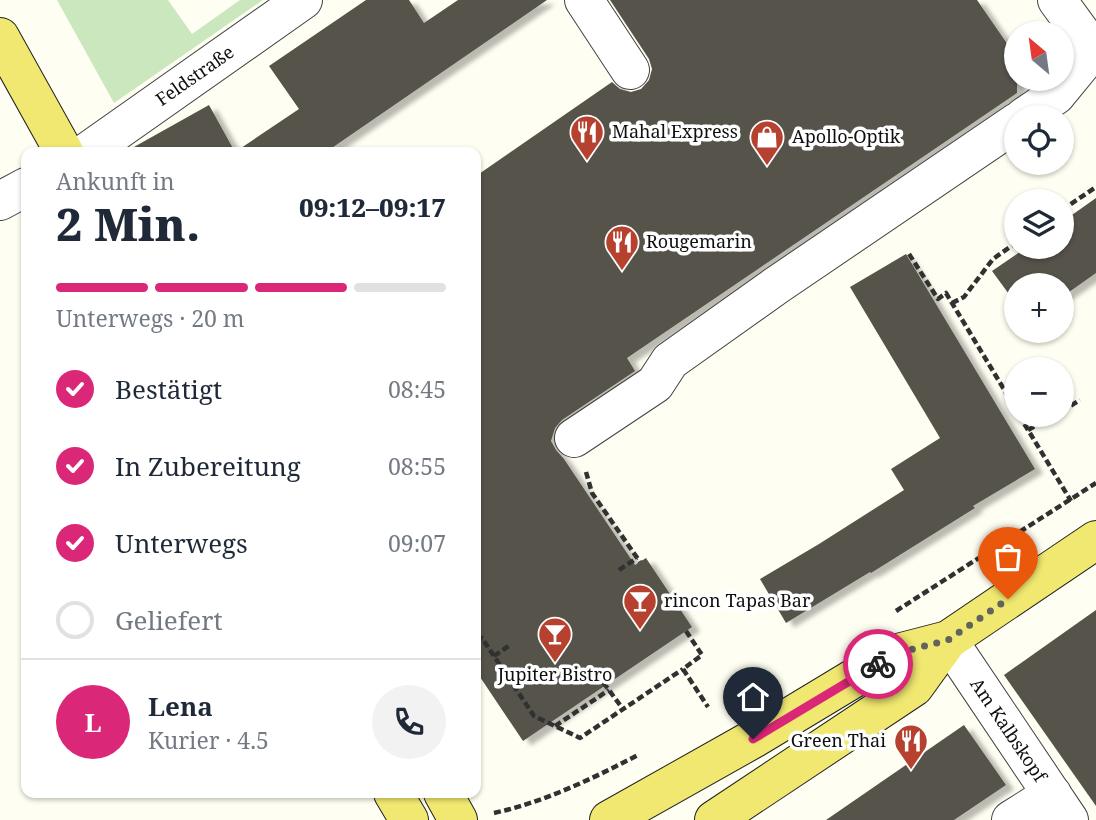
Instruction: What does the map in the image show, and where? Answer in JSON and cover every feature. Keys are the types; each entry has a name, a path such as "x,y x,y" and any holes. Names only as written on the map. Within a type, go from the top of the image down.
{"main road":[{"path":"0,37 61,147"},
{"path":"0,75 40,147"},
{"path":"608,820 753,739 894,654 948,640 1093,548"},
{"path":"714,820 914,687 948,640"},
{"path":"396,798 409,820"},
{"path":"446,798 458,820"}],"street":[{"name":"Feldstraße","path":"94,147 303,0"},
{"path":"584,0 630,70"},
{"path":"1041,105 1056,95 1088,56 1084,37 1057,0"},
{"path":"574,438 655,384 670,360 1004,131"},
{"path":"0,201 21,190"},
{"name":"Am Kalbskopf","path":"948,640 1060,807"},
{"path":"1011,820 1060,807"}],"path":[{"path":"1074,202 1096,187"},
{"path":"952,303 964,297 993,259 1004,251"},
{"path":"909,254 938,299 946,293 1004,390"},
{"path":"1074,404 1080,400"},
{"path":"1026,427 1071,500"},
{"path":"1028,430 1033,427"},
{"path":"574,438 592,493 638,560 619,570"},
{"path":"481,638 534,716 580,738 702,655 686,631"},
{"path":"494,656 510,645"},
{"path":"683,669 708,707"},
{"path":"597,674 623,709"},
{"path":"555,726 609,690"}],"green space":[{"path":"57,0 168,0 192,34 240,0 263,0 114,103"}],"building":[{"path":"366,0 409,0 424,23 458,0 547,0 333,147 242,147 299,109 269,66"},
{"path":"610,0 977,0 1004,39 1004,91 1017,93 627,358 635,371 562,420 555,428 551,441 556,450 635,565 646,558 692,627 523,741 481,678 481,173 612,82 620,89 631,92 641,89 649,80 652,69 649,59"},
{"path":"209,105 232,147 134,147"},
{"path":"1096,198 1096,273 1074,289 1074,273 1004,273 1004,287 992,271 1010,259 1074,259 1074,214"},
{"path":"906,254 1004,417 1004,427 1010,427 1035,469 871,573 786,623 760,579 904,490 891,469 940,438 850,287"},
{"path":"1096,610 1096,806 1004,675"},
{"path":"964,725 1006,785 954,820 826,820"}],"way so far":[{"path":"878,664 894,654 948,640 1008,599"}],"place":[{"name":"Mahal Express","path":"587,162"},
{"name":"Apollo-Optik","path":"767,167"},
{"name":"Rougemarin","path":"622,272"},
{"name":"rincon Tapas Bar","path":"640,631"},
{"name":"Jupiter Bistro","path":"555,664"},
{"name":"Green Thai","path":"911,771"}],"route":[{"path":"753,739 878,664"}]}
